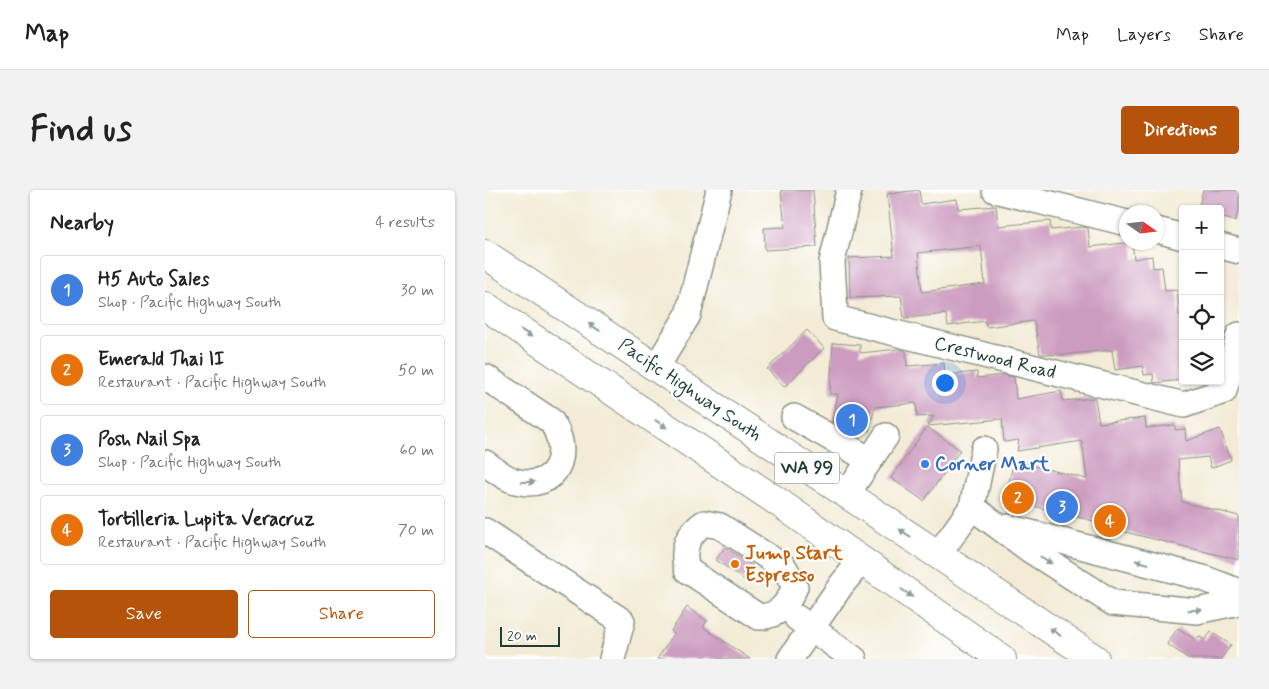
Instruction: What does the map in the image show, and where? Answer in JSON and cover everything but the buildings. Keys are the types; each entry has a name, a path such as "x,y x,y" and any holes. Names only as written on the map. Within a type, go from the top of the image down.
{"main road":[{"name":"Pacific Highway South","path":"485,254 1095,659"},
{"name":"WA 99","path":"485,306 781,504 1002,659"}],"street":[{"path":"656,368 688,315 719,190"},
{"name":"Crestwood Road","path":"849,190 832,262 835,318 1184,405 1224,391 1239,335"},
{"path":"995,190 1119,221"},
{"path":"1164,232 1179,236"},
{"path":"1224,247 1239,251"},
{"path":"485,377 551,421 557,430 562,446 562,457 553,474 539,482 513,481 485,463"},
{"path":"794,417 870,460"},
{"path":"847,494 887,436"},
{"path":"938,554 972,506 984,449"},
{"path":"972,506 1030,550 1113,602 1197,611 1239,602"},
{"path":"992,522 1203,578 1239,592"},
{"path":"485,530 622,621 612,659"},
{"path":"787,603 767,617 759,617 703,581 694,570 690,559 694,540 709,535 786,585 787,603 811,629 854,659"},
{"path":"790,659 861,561"}],"place":[{"name":"H5 Auto Sales","path":"852,420"},
{"name":"Corner Mart","path":"925,464"},
{"name":"Emerald Thai II","path":"1018,498"},
{"name":"Posh Nail Spa","path":"1062,507"},
{"name":"Tortilleria Lupita Veracruz","path":"1110,521"},
{"name":"Jump Start Espresso","path":"735,564"}]}
